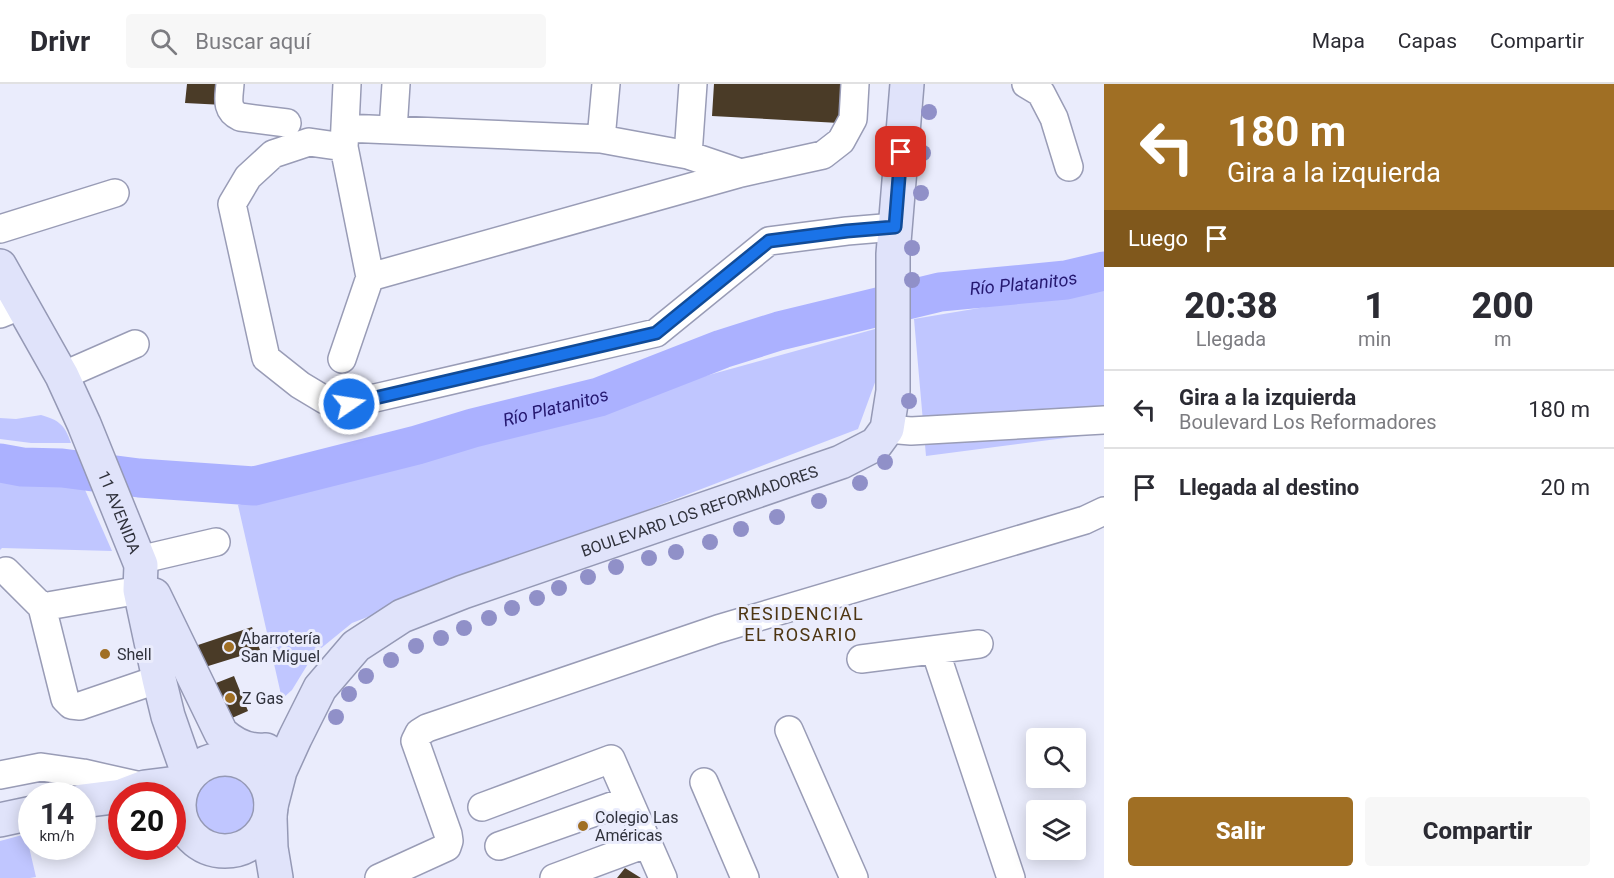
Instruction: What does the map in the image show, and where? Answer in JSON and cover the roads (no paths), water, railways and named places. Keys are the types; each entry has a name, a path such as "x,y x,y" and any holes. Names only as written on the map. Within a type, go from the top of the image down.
{"main road":[{"path":"887,429 892,391 894,241 907,84"},
{"name":"11 AVENIDA","path":"0,266 11,309 62,376 122,516 140,572 159,679 187,779"},
{"name":"BOULEVARD LOS REFORMADORES","path":"271,812 280,771 320,688 356,646 402,616 474,588 841,462 876,444 887,429"},
{"path":"140,572 221,733 240,747 263,751 295,738"},
{"path":"271,812 257,839 246,847 234,851 205,849 184,828 179,813 179,797 187,779 200,767 212,761 225,759 239,761 251,767 260,775 270,795 271,812 271,848 276,878"},
{"path":"169,782 187,779"},
{"path":"0,820 18,816"}],"street":[{"path":"230,84 229,106 233,114 240,117 287,123"},
{"path":"342,359 370,277 344,137 347,84"},
{"path":"393,130 396,84"},
{"path":"601,140 606,84"},
{"path":"688,155 693,84"},
{"path":"370,277 741,173 823,155 841,141 853,119 855,84"},
{"path":"1026,84 1041,93 1054,118 1070,167"},
{"path":"741,173 688,155 601,140 393,130 309,142 273,154 248,177 232,204 266,358 300,385 325,400 349,404 656,333 769,241 847,231 894,241"},
{"path":"0,229 115,193"},
{"path":"62,376 135,344"},
{"path":"887,429 911,431 1104,420"},
{"path":"379,878 447,846 449,841 415,741 418,733 427,728 718,629 1085,520 1104,511"},
{"path":"42,607 216,542"},
{"path":"6,571 42,607 64,699 71,705 80,706 159,679"},
{"path":"861,659 979,644"},
{"path":"935,650 1011,878"},
{"path":"789,730 854,878"},
{"path":"482,807 611,759 663,878"},
{"path":"0,775 40,767 108,792"},
{"path":"704,782 745,878"},
{"path":"499,846 629,800"},
{"path":"554,878 648,843"}],"waterway":[{"name":"Río Platanitos","path":"0,463 139,478 254,486 599,397 722,349 779,331 940,292 1066,280 1104,271"}],"place":[{"name":"Abarrotería San Miguel","path":"229,647"},
{"name":"Shell","path":"105,654"},
{"name":"Z Gas","path":"230,698"},
{"name":"Colegio Las Américas","path":"583,826"}],"district":[{"name":"RESIDENCIAL EL ROSARIO","path":"801,624"}]}
